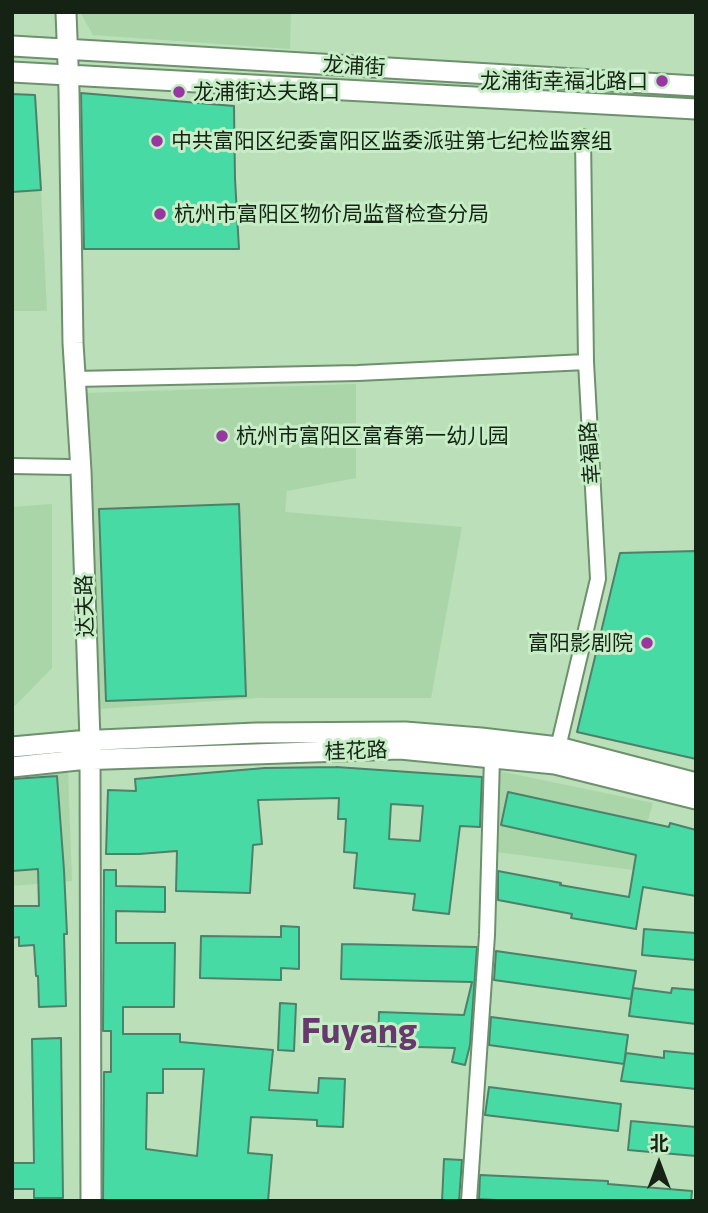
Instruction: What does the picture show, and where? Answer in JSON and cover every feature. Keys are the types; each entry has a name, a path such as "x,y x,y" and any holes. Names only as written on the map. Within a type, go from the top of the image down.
{"main road":[{"name":"达夫路","path":"53,12 61,49"},
{"name":"达夫路","path":"66,12 61,49 80,471 91,1201"},
{"name":"龙浦街","path":"12,46 696,86"},
{"name":"龙浦街","path":"12,72 696,109"},
{"name":"达夫路","path":"62,75 63,331 84,750 81,1201"},
{"path":"12,747 84,750 256,733 405,732 481,737 556,756 696,783"},
{"name":"桂花路","path":"12,767 84,750 400,749 492,758 556,756 696,799"}],"street":[{"name":"幸福路","path":"556,756 598,579 586,362 583,137"},
{"path":"75,379 358,373 586,362"},
{"path":"12,466 69,467"},
{"path":"469,1201 487,935 492,758"}],"shaded area":[{"path":"80,12 291,12 290,49 93,35"},
{"path":"41,190 47,311 12,311 12,192"},
{"path":"356,384 356,478 287,491 285,512 462,527 431,698 259,698 98,709 86,393"},
{"path":"52,504 52,668 12,706 12,507"},
{"path":"499,771 653,803 633,870 489,851"},
{"path":"68,772 72,881 12,886 12,777"}],"building":[{"path":"81,93 234,106 239,249 84,249"},
{"path":"12,94 35,95 41,190 12,192"},
{"path":"239,504 246,696 106,701 99,509"},
{"name":"富阳影剧院","path":"696,551 696,759 577,732 620,553"},
{"path":"336,767 482,777 480,827 460,826 449,914 413,910 415,894 354,888 357,853 344,852 346,819 338,819 339,798 258,800 262,844 253,845 250,893 176,891 177,851 106,854 108,790 136,791 135,779 265,768","holes":["391,804 423,806 420,841 389,839"]},
{"path":"57,776 67,934 64,934 66,1006 39,1007 34,945 19,946 19,937 12,938 12,906 39,906 38,869 12,871 12,779"},
{"path":"508,792 669,827 670,823 696,830 696,896 643,887 636,929 571,918 572,914 498,900 498,871 629,897 636,855 501,825"},
{"path":"104,870 116,870 116,886 165,887 165,912 116,911 116,943 175,943 174,1007 123,1007 123,1034 180,1034 180,1042 273,1050 269,1090 318,1093 319,1078 345,1079 343,1127 317,1126 317,1120 251,1117 248,1153 272,1155 268,1201 103,1201 104,1072 111,1072 111,1031 103,1031","holes":["163,1069 204,1069 197,1156 146,1149 147,1093 163,1093"]},
{"path":"281,926 299,927 299,969 281,968 281,980 200,978 201,936 281,937"},
{"path":"644,929 696,933 696,960 642,955"},
{"path":"342,944 477,947 470,1045 465,1065 452,1062 455,1048 378,1046 379,1012 464,1015 472,982 341,979"},
{"path":"496,951 636,971 631,999 494,980"},
{"path":"633,988 671,993 672,988 696,990 696,1024 629,1016"},
{"path":"280,1003 296,1004 294,1051 278,1050"},
{"path":"491,1017 628,1035 624,1064 489,1045"},
{"path":"61,1038 63,1198 34,1198 34,1189 12,1189 12,1163 34,1163 32,1039"},
{"path":"664,1051 696,1054 696,1089 621,1081 626,1053 664,1058"},
{"path":"489,1087 621,1104 618,1131 485,1115"},
{"path":"631,1121 696,1127 696,1156 628,1150"},
{"path":"444,1159 462,1160 459,1201 442,1201"},
{"path":"480,1175 608,1181 608,1184 692,1191 691,1201 479,1199"}],"place":[{"name":"龙浦街幸福北路口","path":"662,81"},
{"name":"龙浦街达夫路口","path":"179,92"},
{"name":"中共富阳区纪委富阳区监委派驻第七纪检监察组","path":"157,141"},
{"name":"杭州市富阳区物价局监督检查分局","path":"160,214"},
{"name":"杭州市富阳区富春第一幼儿园","path":"222,436"},
{"name":"富阳影剧院","path":"647,643"}],"district":[{"name":"Fuyang","path":"359,1031"}]}
